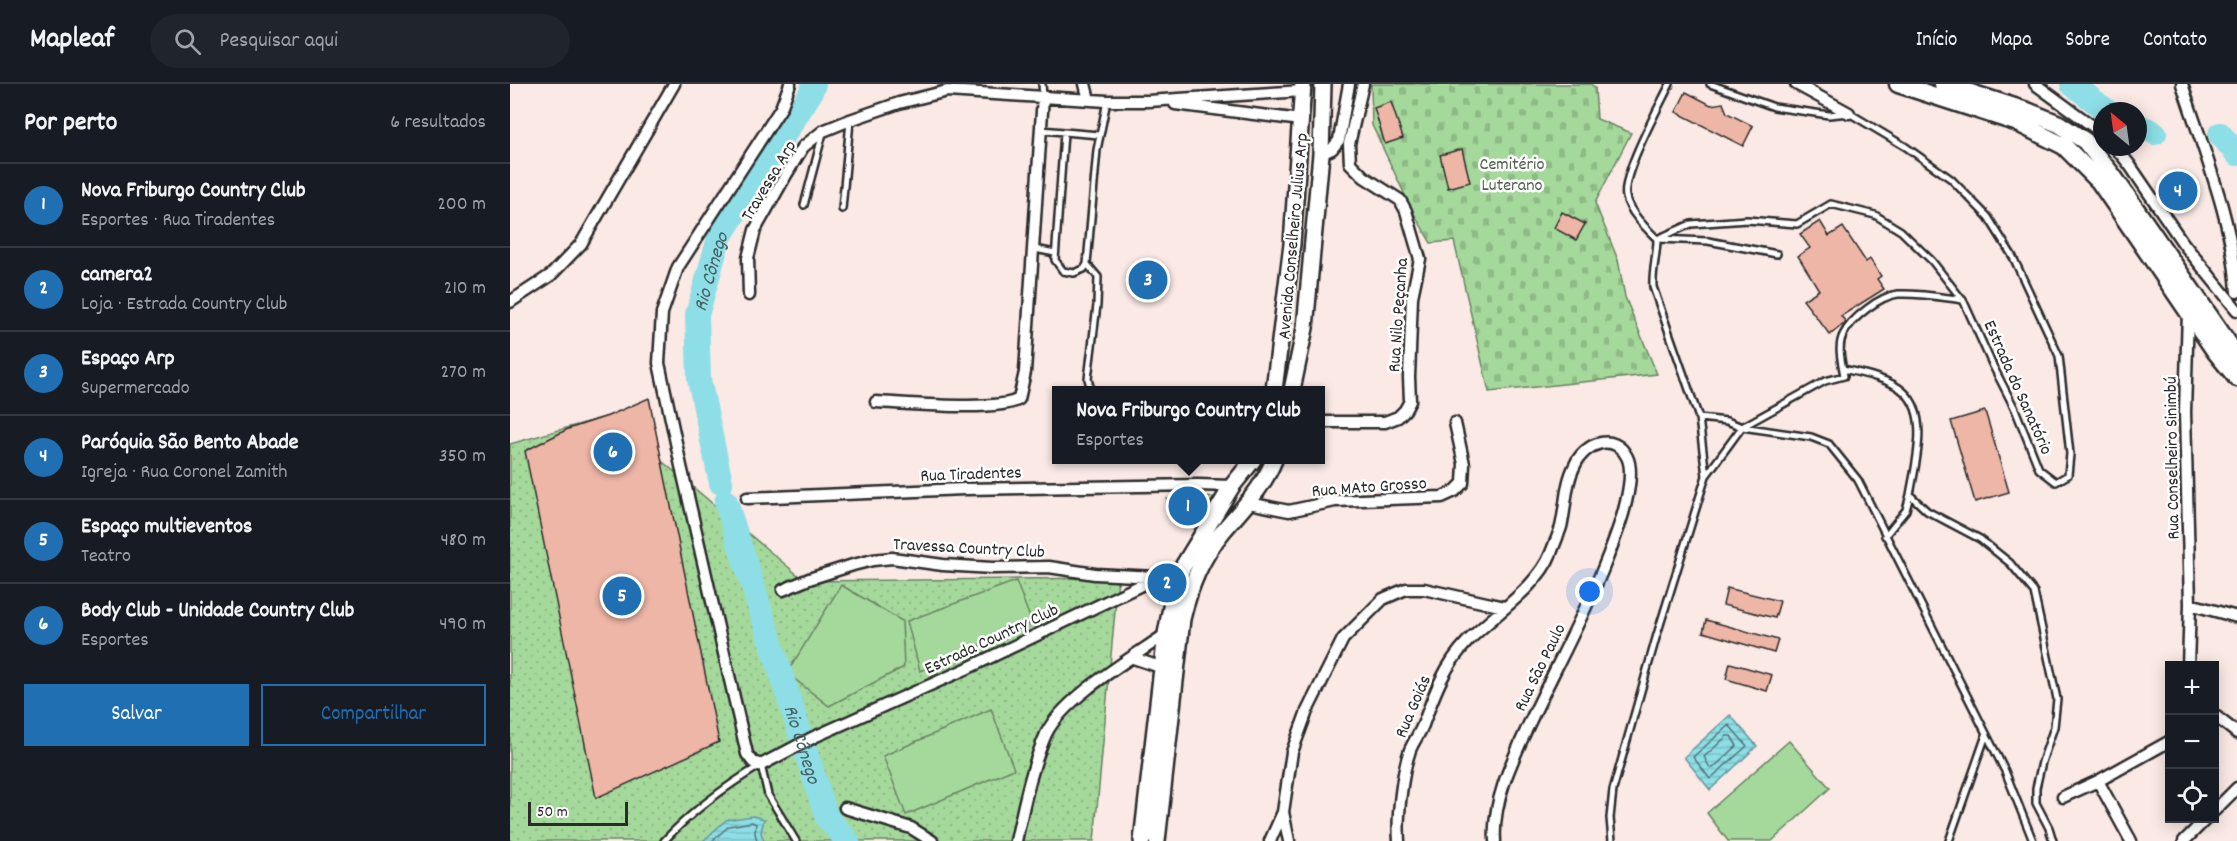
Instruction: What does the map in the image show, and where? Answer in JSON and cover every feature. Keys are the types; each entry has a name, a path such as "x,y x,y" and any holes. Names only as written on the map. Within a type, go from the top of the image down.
{"main road":[{"name":"Avenida Conselheiro Julius Arp","path":"1293,386 1305,328 1321,154 1323,84"},
{"path":"1898,84 2018,123 2064,146 2099,181 2237,378"},
{"path":"1943,84 2038,115 2059,124 2085,141 2113,176 2237,356"},
{"name":"Avenida Conselheiro Julius Arp","path":"1274,386 1292,244 1303,88"},
{"path":"1142,841 1166,634 1172,602 1182,568 1232,486 1249,464"},
{"path":"1156,841 1182,619 1188,593 1196,572 1208,552 1222,532 1249,503 1266,479 1272,464"}],"street":[{"path":"510,302 551,275 581,244 674,84"},
{"path":"761,765 753,762 747,754 659,363 662,313 678,267 782,108 790,84"},
{"path":"1085,84 1089,100"},
{"path":"1321,154 1332,149 1339,140 1349,84"},
{"name":"Rua Nilo Peçanha","path":"1325,422 1385,422 1398,417 1405,411 1410,401 1413,297 1420,259 1406,211 1400,200 1364,177 1350,163 1349,144 1363,84"},
{"path":"1796,84 1849,113"},
{"path":"2035,84 2093,126"},
{"path":"2182,84 2228,227 2236,266 2237,292"},
{"name":"Travessa Arp","path":"749,295 748,258 755,230 803,147 823,131 850,120 899,103 947,91 1107,101 1148,101 1303,88"},
{"path":"876,402 1004,405 1019,399 1025,372 1035,249 1043,96"},
{"name":"Travessa Arp","path":"1148,101 1301,120"},
{"path":"2122,156 2183,243 2237,310"},
{"name":"Rua Conselheiro Sinimbú","path":"2188,311 2185,412 2190,604 2188,661"},
{"name":"Rua MAto Grosso","path":"1249,503 1289,511 1335,501 1442,497 1455,491 1463,483 1464,464 1455,423"},
{"name":"Rua São Paulo","path":"1495,841 1498,802 1514,756 1580,621 1613,544 1630,481 1628,458 1617,445 1603,441 1593,445 1575,464 1569,480 1560,528 1548,561 1535,580 1504,607"},
{"name":"Rua Tiradentes","path":"747,498 976,489 1197,484 1232,486"},
{"name":"Travessa Country Club","path":"783,590 808,579 853,565 892,558 943,565 992,568 1049,567 1095,574 1158,577"},
{"name":"Estrada Country Club","path":"761,765 814,737 966,669 1158,577 1182,568"},
{"path":"1270,841 1283,812 1292,753 1307,711 1343,639 1383,599 1406,589 1424,589 1504,607"},
{"path":"2190,604 2237,617"},
{"name":"Rua Goiás","path":"1399,841 1403,787 1410,751 1424,724 1432,698 1445,670 1466,643 1504,607"},
{"path":"1016,841 1034,768 1047,732 1072,700 1166,634"},
{"path":"1133,658 1163,668"},
{"path":"2219,719 2237,733"},
{"path":"2063,797 2098,781 2165,743"},
{"path":"2098,781 2130,841"},
{"path":"2219,806 2237,788"},
{"path":"845,808 911,828 932,841"},
{"path":"1283,812 1289,841"},
{"path":"2184,841 2203,823"}],"lane":[{"path":"1042,84 1043,96"},
{"path":"1670,84 1627,177 1626,198 1641,222 1657,238 1708,241 1777,254"},
{"path":"1710,84 1774,107 1829,115 1849,113"},
{"path":"1064,133 1055,253 1057,265 1063,270 1079,272 1087,264 1100,135 1107,101"},
{"name":"Estrada do Sanatório","path":"1657,238 1691,224 1747,220 1797,224 1831,204 1875,214 1901,231 1932,261 1963,300 2015,409 2039,469 2056,482 2068,475 2070,454 2059,356 2013,257 1988,217 1951,179 1906,147 1849,113"},
{"path":"842,209 850,120"},
{"path":"1041,130 1100,135"},
{"path":"804,205 823,131"},
{"path":"1657,238 1657,253 1652,268 1653,287 1699,418 1706,476"},
{"path":"1035,249 1055,253"},
{"path":"1087,264 1098,276 1097,305 1088,379 1090,386"},
{"path":"1612,841 1610,818 1613,790 1656,638 1706,476 1742,427 1825,381 1844,376 1840,357 1842,336 1855,318 1871,306 1895,294 1924,294 1963,300"},
{"path":"1843,369 1876,377 1904,392 1917,414 1918,444 1910,495 1906,510 1885,536"},
{"path":"1699,418 1727,421 1742,427 1810,436 1829,444 1858,480 2005,771 2032,841"},
{"path":"1910,495 1927,511 1980,539 2010,563 2034,592 2057,699 2054,727 2036,788 2036,803 2053,841"},
{"path":"1949,841 1986,735"},
{"path":"664,841 691,815 741,777 761,765 768,795 796,841"}],"green space":[{"name":"Cemitério Luterano","path":"1371,84 1591,84 1595,88 1597,119 1631,133 1595,203 1618,260 1625,297 1657,374 1489,392 1454,241 1431,243 1412,210 1372,125"},
{"path":"608,416 805,581 1118,578 1094,841 510,841 510,444"},
{"path":"1215,497 1202,514 1168,516 1167,499"},
{"path":"1016,581 1032,623 920,671 907,621"},
{"path":"841,585 902,621 904,667 829,706 787,673"},
{"path":"991,709 1014,769 906,815 883,756"},
{"path":"1789,741 1830,788 1772,841 1728,841 1707,813"}],"water":[{"path":"1730,715 1757,746 1710,790 1684,757"},
{"path":"753,816 764,819 761,833 764,841 703,841 726,820"}],"building":[{"path":"1686,92 1711,105 1723,103 1727,113 1753,126 1743,146 1676,112"},
{"path":"1391,102 1403,138 1385,144 1374,108"},
{"path":"1462,149 1470,182 1448,188 1440,155"},
{"path":"1562,212 1585,224 1576,240 1554,228"},
{"path":"1820,221 1829,236 1843,227 1866,262 1870,259 1881,276 1877,279 1884,289 1841,316 1846,322 1830,335 1803,300 1819,290 1798,256 1810,248 1800,234"},
{"path":"649,398 719,742 596,798 525,451 568,429 608,416"},
{"path":"1985,411 2009,492 1975,502 1951,421"},
{"path":"1727,588 1780,601 1775,618 1723,605"},
{"path":"1706,620 1778,640 1774,653 1703,632"},
{"path":"1730,663 1772,675 1767,691 1726,679"}],"waterway":[{"name":"Rio Cônego","path":"721,483 699,379 697,315 719,238 810,94 814,84"},
{"path":"2072,84 2095,102"},
{"path":"2147,129 2155,133"},
{"path":"2220,134 2237,154"},
{"name":"Rio Cônego","path":"726,502 827,818 848,841"}],"place":[{"name":"Paróquia São Bento Abade","path":"2178,191"},
{"name":"Espaço Arp","path":"1148,280"},
{"name":"Body Club - Unidade Country Club","path":"613,452"},
{"name":"Nova Friburgo Country Club","path":"1188,506"},
{"name":"camera2","path":"1167,583"},
{"name":"Espaço multieventos","path":"622,596"}]}
